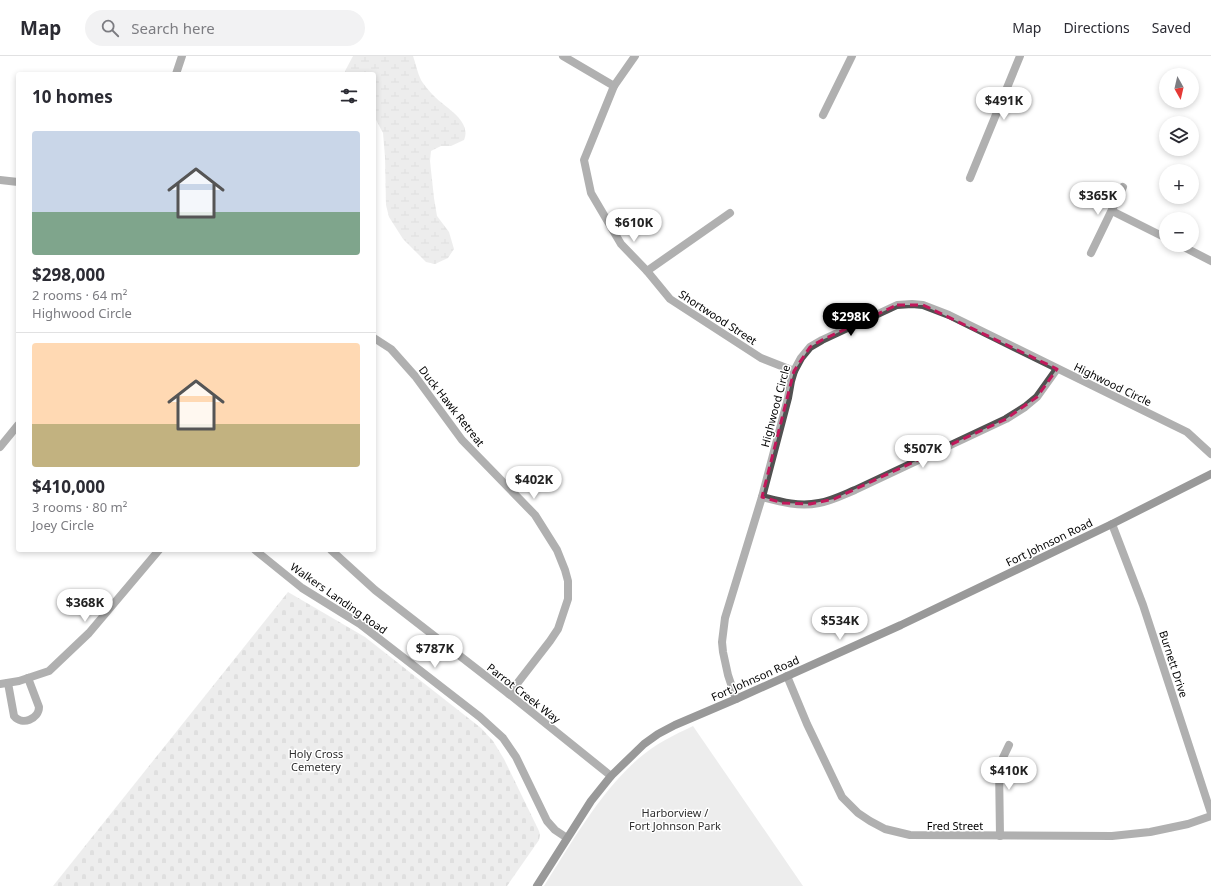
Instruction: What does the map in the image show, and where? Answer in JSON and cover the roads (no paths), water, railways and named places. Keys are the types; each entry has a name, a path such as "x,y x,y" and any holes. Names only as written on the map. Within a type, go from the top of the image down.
{"main road":[{"name":"Fort Johnson Road","path":"537,886 591,801 611,776 644,744 658,734 674,725 736,699 901,625 1112,524 1211,474"}],"street":[{"path":"177,72 182,56"},
{"path":"563,56 614,86"},
{"name":"Shortwood Street","path":"635,56 614,86 584,160 591,193 621,244 647,271 670,299 761,358 794,370"},
{"path":"823,115 852,56"},
{"path":"970,178 1020,56"},
{"path":"0,180 16,182"},
{"path":"1091,253 1123,187"},
{"path":"1112,211 1159,234"},
{"path":"647,271 730,212"},
{"path":"1194,252 1211,261"},
{"name":"Highwood Circle","path":"736,699 728,675 723,652 723,629 725,618 762,497 794,370 800,358 810,348 822,340 897,305 923,305 949,315 1187,432 1211,454"},
{"name":"Duck Hawk Retreat","path":"376,339 391,349 415,376 462,440 535,515 557,550 565,570 568,581 568,599 558,629 508,694"},
{"path":"762,497 784,503 799,505 819,503 834,499 855,490 1006,419 1025,407 1037,397 1057,369"},
{"path":"0,447 16,427"},
{"name":"Burnett Drive","path":"1112,524 1143,605 1211,813"},
{"path":"28,678 39,707 39,711 36,716 31,719 17,720 14,716 4,683 28,678 48,671 89,633 158,552"},
{"name":"Walkers Landing Road","path":"258,552 302,588 360,624 480,717 503,738 516,757 546,821 555,830 567,838"},
{"name":"Parrot Creek Way","path":"333,552 375,590 611,776"},
{"name":"Fred Street","path":"787,676 807,724 842,797 858,813 885,829 910,836 1112,836 1150,832 1188,824 1211,816"},
{"path":"1000,836 999,766 1008,745"}],"park label":[{"name":"Holy Cross Cemetery","path":"316,759"},
{"name":"Harborview / Fort Johnson Park","path":"675,818"}]}
